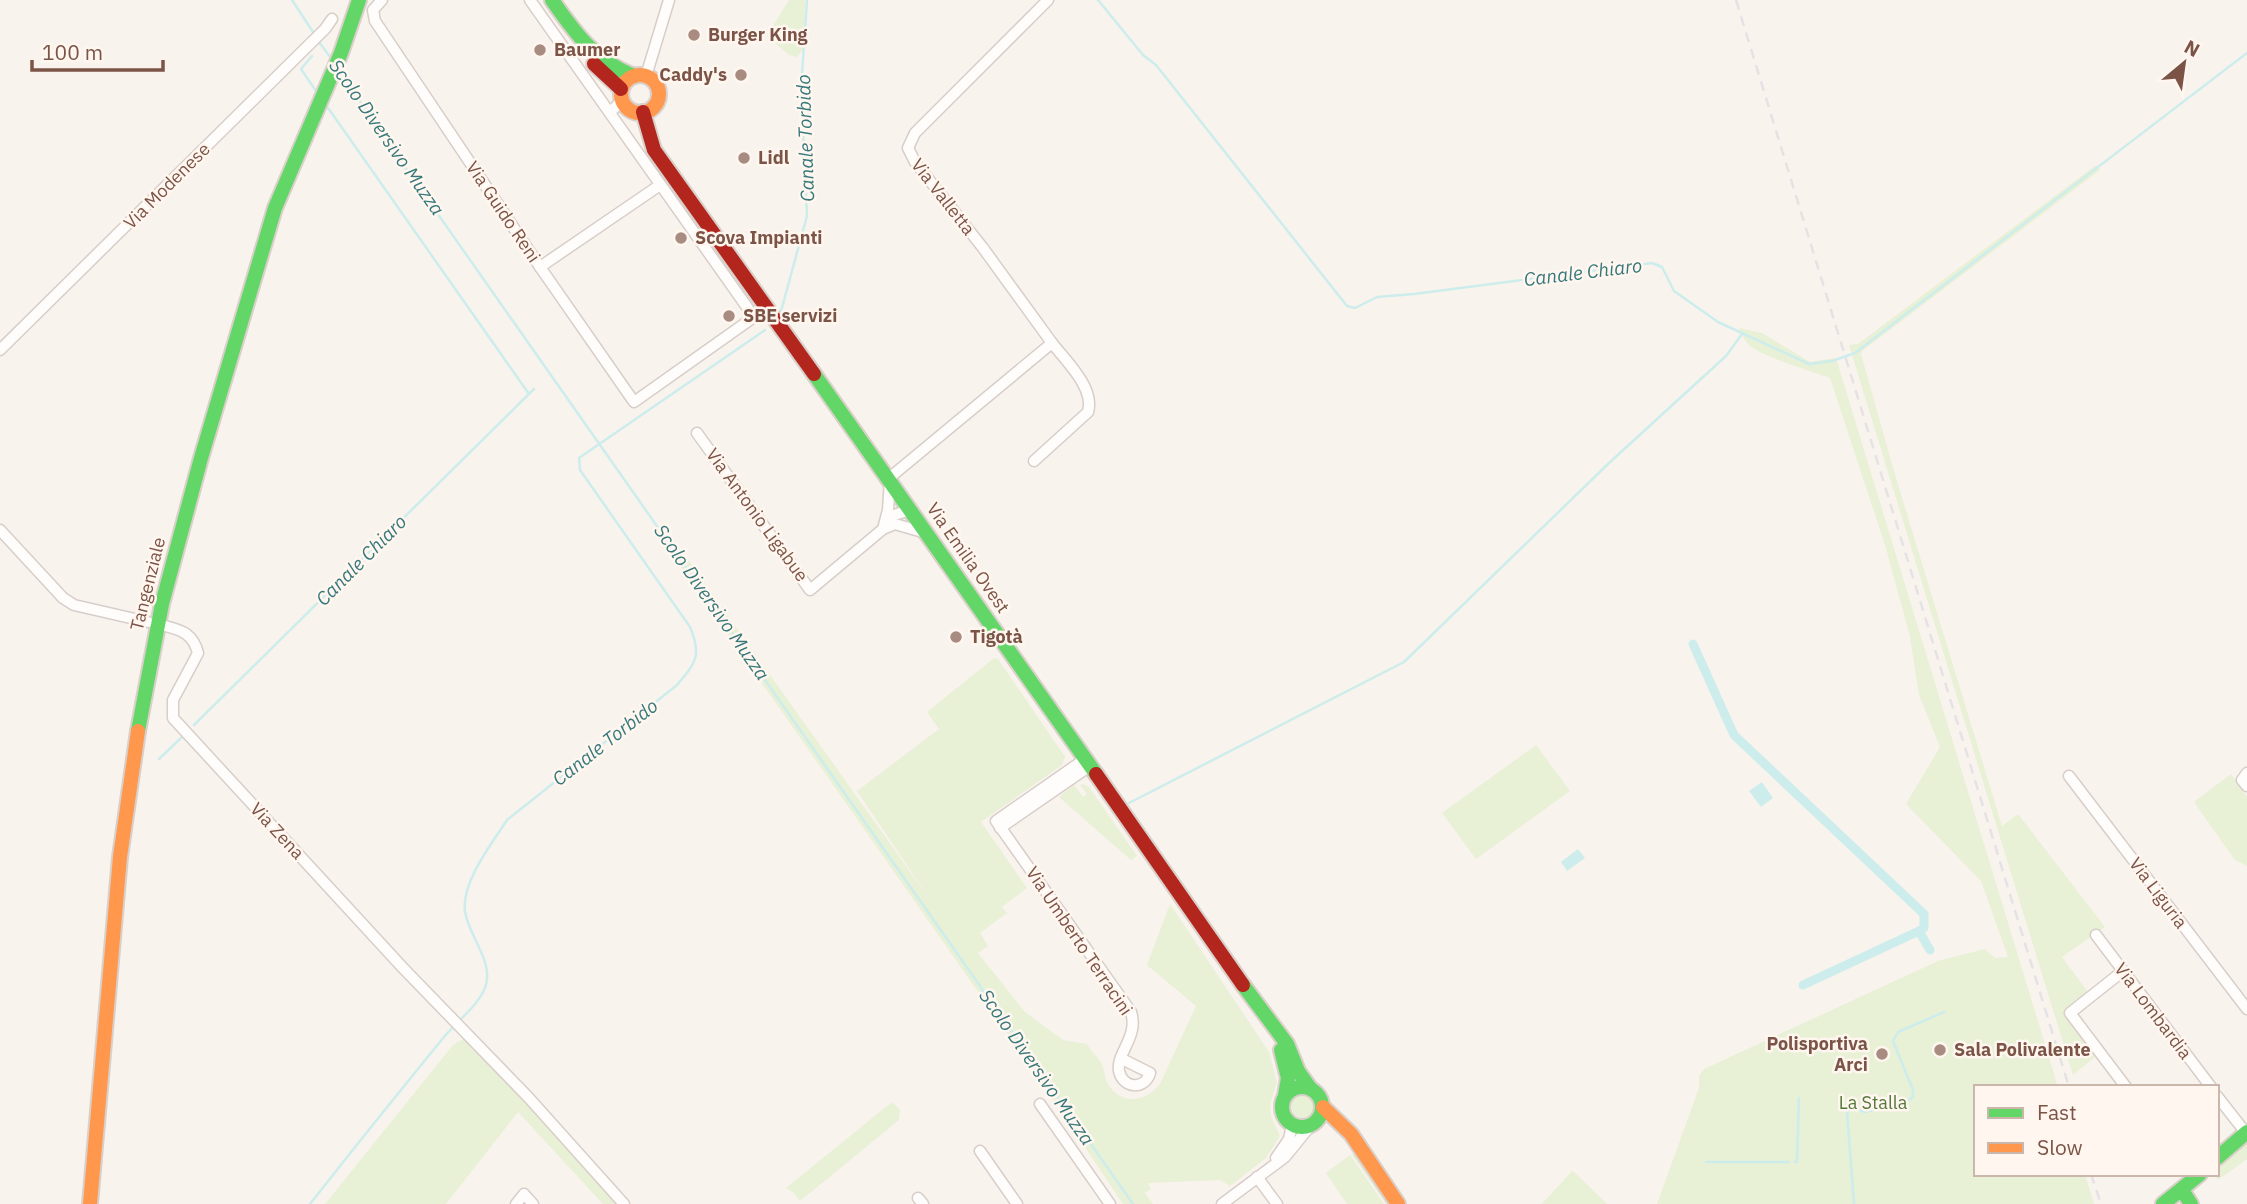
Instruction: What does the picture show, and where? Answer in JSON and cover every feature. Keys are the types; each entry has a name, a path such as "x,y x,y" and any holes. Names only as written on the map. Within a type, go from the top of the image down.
{"main road":[{"path":"552,0 588,50 615,71 640,76 656,84 659,96 653,107 643,112 631,110 622,95 590,60 588,50"},
{"name":"Tangenziale","path":"90,1204 120,857 143,698 155,638 186,513 275,208 341,53 357,8"},
{"path":"622,95 628,79 640,76"},
{"name":"Via Emilia Ovest","path":"643,112 654,150 1287,1044 1298,1071 1310,1088"},
{"name":"Via Emilia Ovest","path":"1270,1023 1287,1067 1285,1096"},
{"path":"1356,1144 1337,1130 1314,1124 1299,1127 1292,1125 1283,1115 1282,1102 1285,1096 1297,1087 1310,1088 1320,1097 1323,1107 1343,1125 1398,1204"},
{"path":"1314,1124 1323,1107"},
{"path":"2219,1156 2246,1132"},
{"path":"81,1204 94,1154"},
{"path":"94,1154 95,1204"},
{"path":"2192,1204 2175,1199 2198,1176"}],"street":[{"name":"Via Guido Reni","path":"382,0 373,10 375,21 634,402 754,317 660,185"},
{"path":"530,0 660,185 540,267"},
{"path":"640,76 669,0"},
{"name":"Via Valletta","path":"1034,461 1088,412 1090,407 1087,391 984,248 915,162 908,148 915,133 1048,0"},
{"name":"Via Modenese","path":"0,350 325,29 332,19"},
{"path":"610,112 622,95"},
{"path":"926,533 888,525 889,479 1052,343"},
{"name":"Via Antonio Ligabue","path":"697,433 810,590 910,510"},
{"path":"0,530 63,598 74,605 148,622"},
{"name":"Via Zena","path":"165,626 178,629 192,637 198,653 173,700 173,718 624,1204"},
{"name":"Via Umberto Terracini","path":"1087,762 998,825 1131,1012 1133,1028 1122,1059"},
{"path":"2247,773 2242,780 2247,786"},
{"name":"Via Liguria","path":"2069,776 2247,1009"},
{"name":"Via Lombardia","path":"2096,935 2208,1085"},
{"path":"2123,971 2070,1013 2124,1085"},
{"path":"2219,1098 2246,1132"},
{"path":"1040,1104 1110,1204"},
{"path":"1222,1204 1292,1150 1314,1124"},
{"path":"1269,1167 1284,1148 1292,1125"},
{"path":"980,1152 1017,1204"},
{"path":"1257,1177 1277,1204"},
{"path":"516,1204 524,1194 533,1204"}],"green space":[{"path":"789,0 805,0 804,48 797,57 789,55 767,36"},
{"path":"2096,165 2100,170 1861,354 2002,826 2018,814 2105,927 2062,957 2088,992 2065,1010 2096,1056 2073,1075 1849,345 1858,344"},
{"name":"La Stalla","path":"1739,328 1762,333 1810,362 1836,358 2057,1085 1974,1085 1974,1176 2086,1176 2094,1204 1657,1204 1699,1088 1699,1076 1704,1069 1938,961 1985,949 1995,958 2008,957 1981,881 1906,804 1940,747 1919,695 1910,637 1886,548 1830,378 1762,353 1743,338"},
{"path":"669,533 931,901 857,791 939,729 927,712 994,658 998,659 1065,757 1062,765 981,822 1027,888 1002,907 1007,913 980,933 988,946 978,953 1025,1012 1063,1040 1087,1044 1101,1063 1113,1091 1126,1098 1141,1098 1160,1084 1196,1006 1147,965 1170,904 1269,1052 1277,1082 1270,1104 1271,1116 1280,1136 1266,1158 1230,1186 1220,1180 1148,1183 1151,1189 1145,1193 1153,1204 1123,1204 1044,1086 661,539"},
{"path":"1536,745 1570,791 1476,859 1442,813"},
{"path":"2231,774 2247,797 2247,866 2235,860 2194,802"},
{"path":"1074,785 1083,797 1087,794 1080,785 1089,787 1137,856 1131,860 1059,797"},
{"path":"465,1038 471,1040 622,1204 603,1204 518,1112 446,1204 325,1204 453,1045"},
{"path":"1303,1094 1312,1097 1315,1106 1312,1115 1303,1118 1294,1115 1291,1106 1294,1097"},
{"path":"892,1102 900,1110 899,1120 800,1201 786,1188"},
{"path":"2247,1143 2247,1159 2218,1180 2215,1176 2219,1176 2219,1168"},
{"path":"1356,1152 1392,1204 1386,1204 1352,1155"},
{"path":"1350,1155 1384,1204 1347,1204 1326,1173"},
{"path":"1573,1171 1607,1204 1542,1204"}],"water":[{"path":"1762,782 1773,798 1761,807 1749,791"},
{"path":"1578,849 1585,858 1567,871 1561,862"}],"waterway":[{"name":"Scolo Diversivo Muzza","path":"292,0 315,35"},
{"name":"Canale Torbido","path":"780,315 807,216 801,88 807,0"},
{"name":"Canale Chiaro","path":"1098,0 1143,55 1156,65 1347,306 1355,308 1377,297 1652,263 1662,267 1674,291 1718,322 1809,364 1832,361 1855,353 2247,53"},
{"name":"Scolo Diversivo Muzza","path":"318,41 331,58"},
{"name":"Canale Chiaro","path":"312,56 301,69 318,94"},
{"name":"Scolo Diversivo Muzza","path":"341,72 376,126 1133,1204"},
{"name":"Canale Chiaro","path":"326,105 529,394"},
{"name":"Canale Torbido","path":"310,1204 444,1037 472,1008 485,988 487,969 467,920 465,900 479,864 507,820 677,685 693,664 696,645 690,627 580,470 579,458 765,330"},
{"path":"1129,803 1404,662 1609,463 1726,356 1742,334"},
{"name":"Canale Chiaro","path":"194,725 534,389"},
{"path":"1693,644 1734,735 1924,914 1924,928 1919,931 1930,950"},
{"name":"Canale Chiaro","path":"159,759 184,735"},
{"path":"1803,985 1919,931"},
{"path":"1854,1204 1847,1112 1854,1108 1865,1112 1913,1097 1913,1090 1893,1041 1898,1032 1944,1012"},
{"path":"1795,1162 1799,1098"},
{"path":"1706,1162 1789,1162"}],"railway":[{"path":"1736,0 2068,1085"},
{"path":"2092,1176 2101,1204"}],"traffic: fast":[{"path":"138,731 162,604 201,458 275,208 341,53 359,0"},
{"path":"552,0 587,45 620,70 634,76"},
{"path":"814,374 1096,774"},
{"path":"1243,985 1287,1044 1298,1071 1310,1088"},
{"path":"1281,1050 1288,1078 1285,1096"},
{"path":"1302,1087 1310,1088 1316,1093 1321,1099 1322,1107 1321,1115 1316,1121 1310,1126 1302,1127 1294,1126 1288,1121 1283,1115 1282,1107 1283,1099 1288,1093 1294,1088 1302,1087"},
{"path":"2219,1156 2247,1132"},
{"path":"2163,1204 2198,1176"},
{"path":"2182,1190 2191,1204"}],"traffic: slow":[{"path":"640,75 653,81 659,94 653,107 640,113 627,107 621,94 627,81 640,75"},
{"path":"90,1204 120,857 138,731"},
{"path":"1323,1107 1351,1134 1398,1204"}],"traffic: jam":[{"path":"594,64 621,89"},
{"path":"643,112 654,150 814,374"},
{"path":"1096,774 1243,985"}],"place":[{"name":"Burger King","path":"694,35"},
{"name":"Baumer","path":"540,50"},
{"name":"Caddy's","path":"741,75"},
{"name":"Lidl","path":"744,158"},
{"name":"Scova Impianti","path":"681,238"},
{"name":"SBE servizi","path":"729,316"},
{"name":"Tigotà","path":"956,637"},
{"name":"Sala Polivalente","path":"1940,1050"},
{"name":"Polisportiva Arci","path":"1882,1054"}]}
